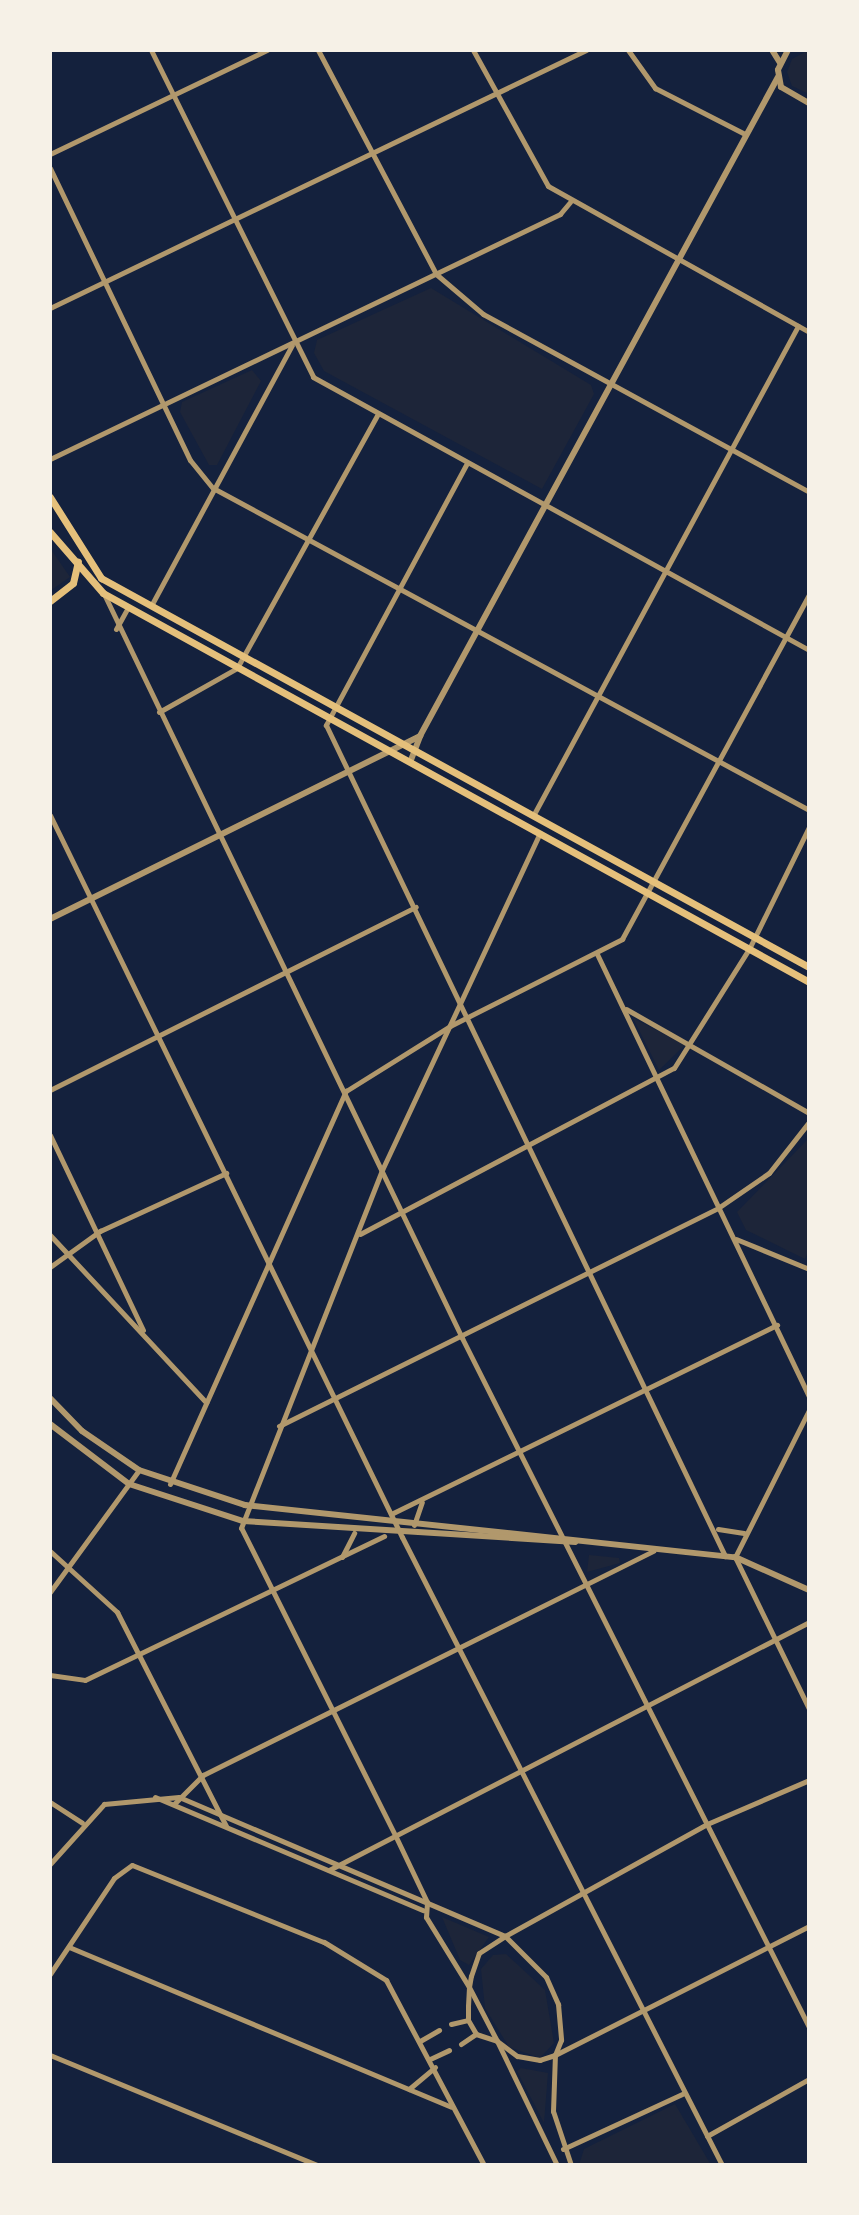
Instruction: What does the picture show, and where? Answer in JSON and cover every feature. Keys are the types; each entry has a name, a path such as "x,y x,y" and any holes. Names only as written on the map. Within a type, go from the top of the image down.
{"main road":[{"path":"50,497 62,522 101,578 103,593"},
{"path":"50,515 62,522"},
{"path":"50,532 103,593 392,749 809,982"},
{"path":"50,601 73,583 78,562"},
{"path":"101,578 418,747 809,967"}],"street":[{"path":"151,50 232,220 313,377 377,415 809,650"},
{"path":"50,154 267,50"},
{"path":"318,50 369,155 436,274 483,314 809,492"},
{"path":"473,50 530,164 570,202 809,332"},
{"path":"50,308 586,50"},
{"path":"628,50 655,88 745,134"},
{"path":"772,50 780,63"},
{"path":"411,760 420,736 609,384 778,77 780,63 788,50"},
{"path":"778,77 787,94 807,104"},
{"path":"50,168 190,460 213,488 809,810"},
{"path":"50,459 560,214 570,202"},
{"path":"534,814 798,326"},
{"path":"152,604 293,343"},
{"path":"159,712 237,668 377,415"},
{"path":"467,463 326,725 462,999 527,1144 718,1529 725,1556"},
{"path":"103,593 116,630 346,1091 462,1338 809,2027"},
{"path":"170,1484 346,1091 450,1026 622,939 809,594"},
{"path":"116,630 128,607"},
{"path":"50,919 347,772 404,740 420,736"},
{"path":"50,815 402,1537 722,2165"},
{"path":"359,1234 402,1214 527,1144 659,1079 692,1044 749,949 809,827"},
{"path":"427,1902 269,1590 243,1521 245,1505 359,1234 382,1170 540,833"},
{"path":"50,1090 416,907"},
{"path":"597,954 809,1396"},
{"path":"623,1008 692,1044 809,1113"},
{"path":"279,1426 462,1338 718,1208 769,1173 809,1122"},
{"path":"50,1135 100,1231 146,1334"},
{"path":"50,1267 100,1231 226,1173"},
{"path":"50,1235 65,1254 146,1334 206,1402"},
{"path":"735,1239 809,1269"},
{"path":"114,1302 127,1296"},
{"path":"393,1518 777,1325"},
{"path":"51,1399 82,1431 139,1470 170,1484 245,1505 393,1518 414,1525 559,1534 575,1542 735,1557 809,1590"},
{"path":"809,1410 744,1533 735,1557 809,1709"},
{"path":"50,1424 129,1484 243,1521 384,1536 567,1547 575,1542"},
{"path":"50,1592 139,1470"},
{"path":"414,1525 422,1501"},
{"path":"718,1529 744,1533"},
{"path":"341,1558 354,1533"},
{"path":"50,1675 85,1680 384,1536"},
{"path":"50,1551 105,1594 143,1653 226,1826"},
{"path":"174,1804 203,1775 586,1588 653,1551"},
{"path":"329,1870 809,1622"},
{"path":"809,1780 707,1824 583,1888 479,1953 469,1987 468,2020 476,2034 497,2041 529,2060 555,2055 645,2014 809,1926"},
{"path":"150,1795 423,1910 469,1987 557,2165"},
{"path":"50,1864 82,1823 104,1804 150,1795 179,1797 505,1936 554,1993 561,2019 555,2055 553,2111 563,2149 571,2165"},
{"path":"50,1802 82,1823"},
{"path":"262,1840 265,1833"},
{"path":"50,1974 114,1878 141,1866 371,1964 435,2067 452,2108 484,2165"},
{"path":"364,1883 368,1876"},
{"path":"423,1910 427,1902"},
{"path":"69,1947 452,2108"},
{"path":"451,2024 468,2020"},
{"path":"420,2041 439,2030"},
{"path":"461,2044 476,2034"},
{"path":"430,2059 449,2050"},
{"path":"50,2055 317,2165"},
{"path":"409,2089 435,2067"},
{"path":"707,2136 809,2079"},
{"path":"563,2149 684,2093"}],"shaded area":[{"path":"809,50 809,94 792,86 787,72 792,59"},
{"path":"431,288 591,385 594,394 542,489 324,371 314,353 317,340"},
{"path":"252,370 261,381 217,465 209,465 180,412 182,402"},
{"path":"50,548 70,577 50,591"},
{"path":"633,1018 685,1045 659,1070"},
{"path":"809,1138 809,1250 805,1259 746,1230 737,1212"},
{"path":"589,1555 619,1558 620,1563 587,1572"},
{"path":"442,1917 489,1937 469,1965 460,1960"},
{"path":"506,1954 545,1990 554,2043 540,2058 509,2047 485,2008 481,1969 493,1955"},
{"path":"521,2068 548,2073 544,2123 517,2071"},
{"path":"675,2104 711,2165 579,2165 584,2149"}]}
